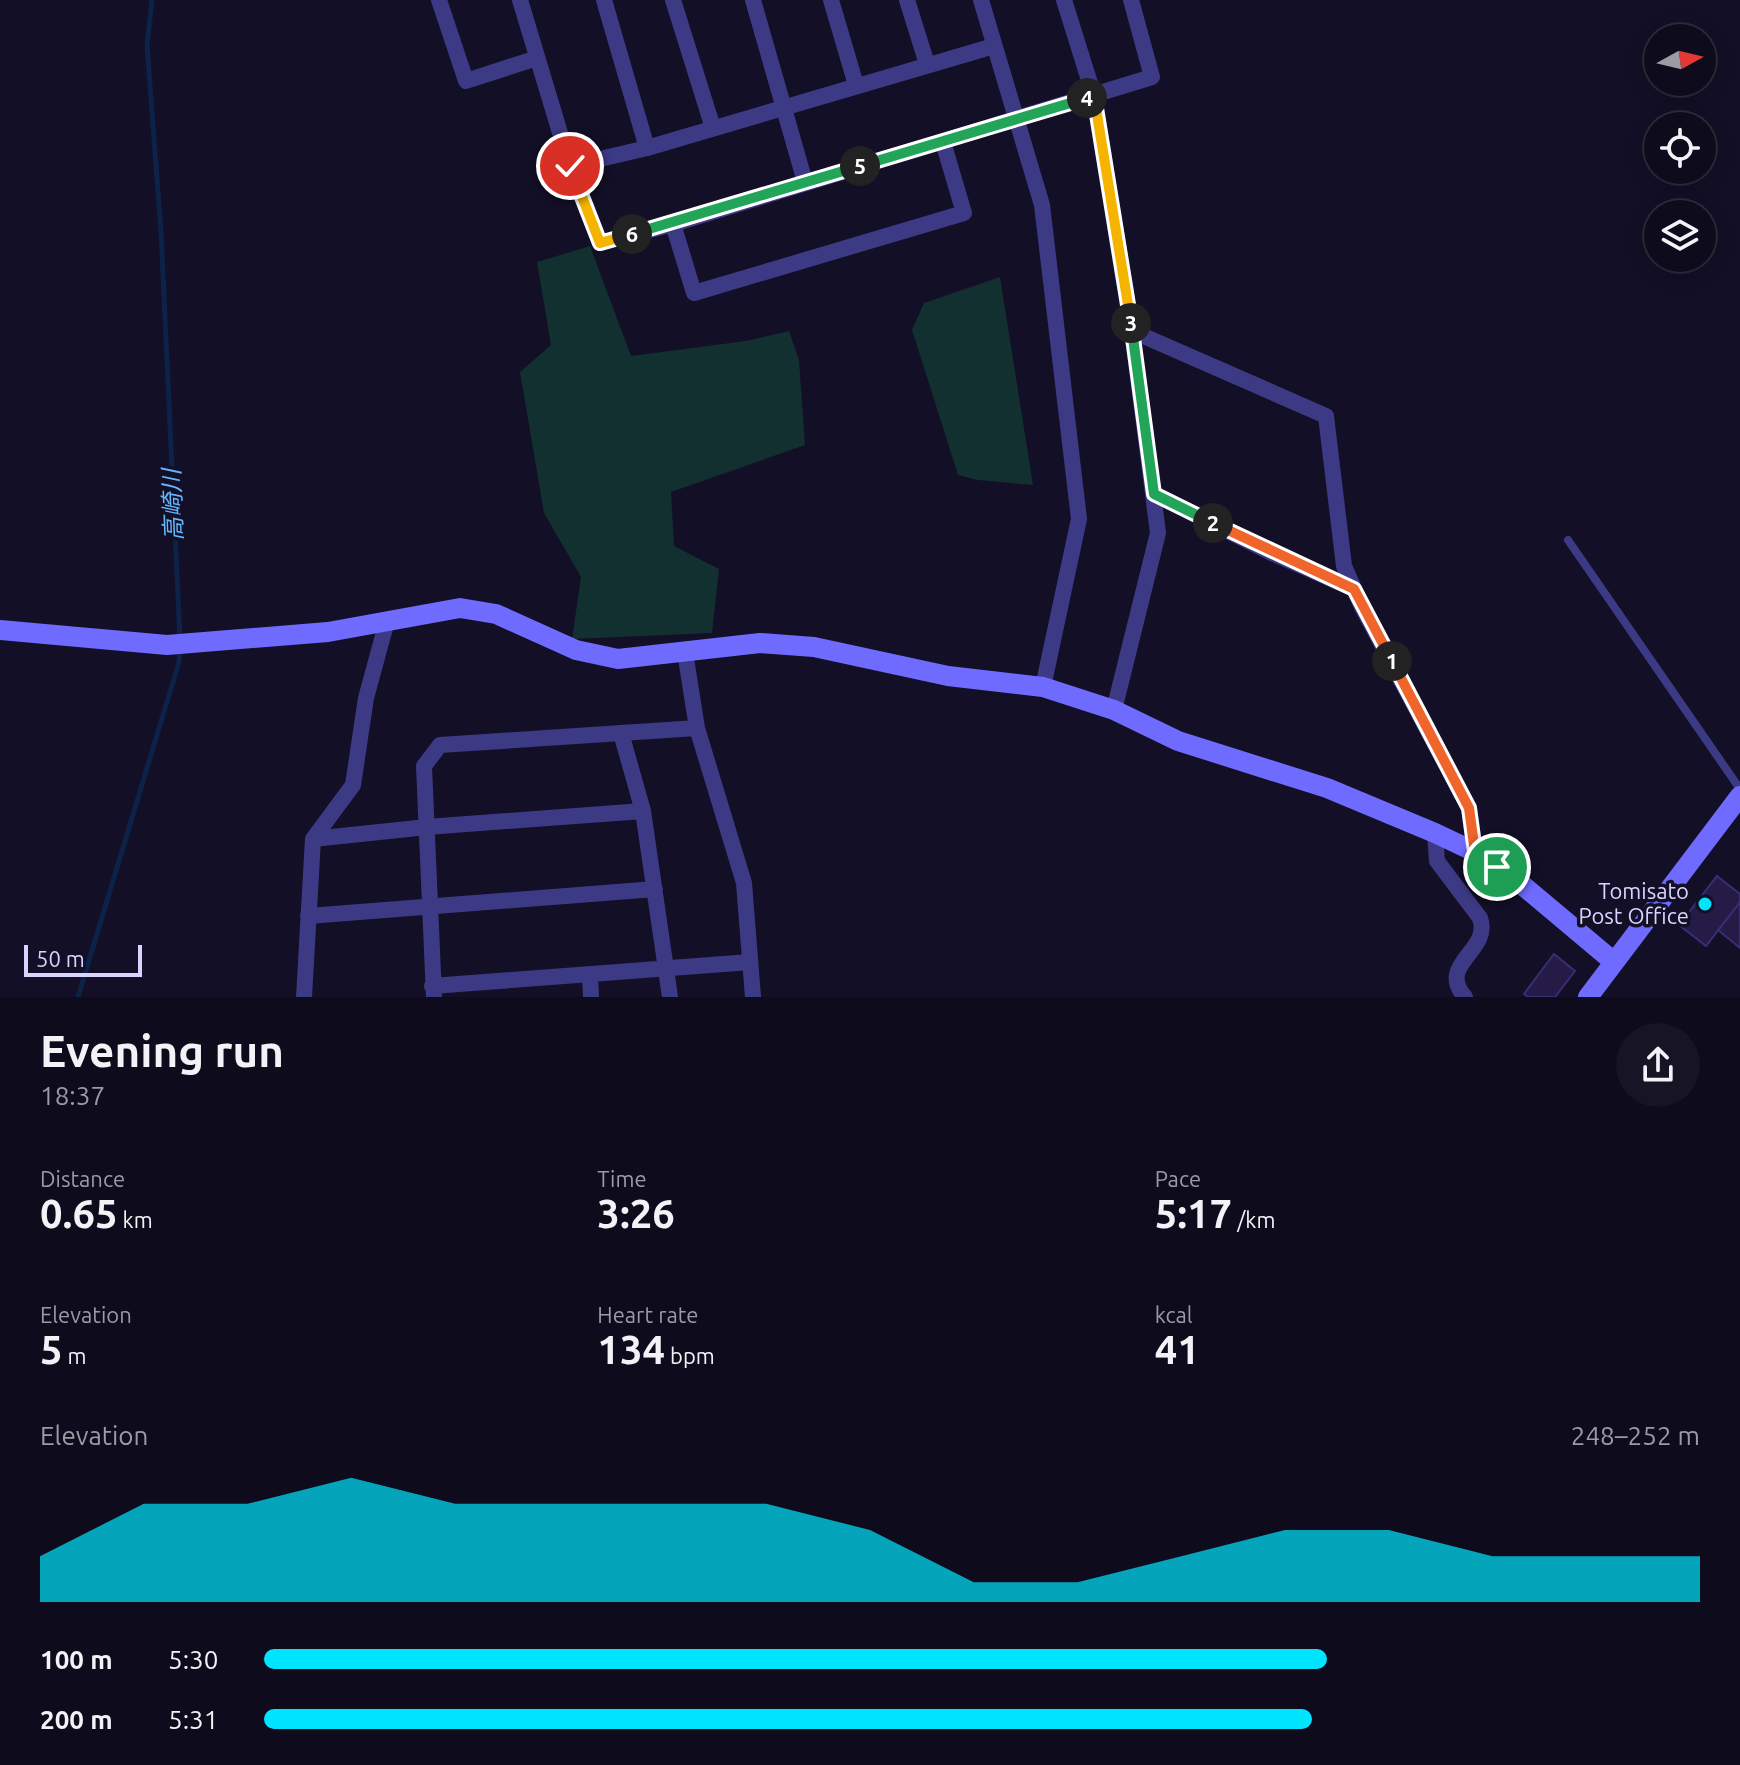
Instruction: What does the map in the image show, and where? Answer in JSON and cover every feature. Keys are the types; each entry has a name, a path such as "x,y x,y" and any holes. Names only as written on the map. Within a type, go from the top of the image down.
{"street":[{"path":"439,0 466,81 537,58"},
{"path":"520,0 570,166 600,243 673,224 1152,77 1131,0"},
{"path":"604,0 647,148"},
{"path":"673,0 713,128"},
{"path":"753,0 805,182"},
{"path":"831,0 856,85"},
{"path":"907,0 927,64"},
{"path":"981,0 1042,205 1079,519 1043,687"},
{"path":"1064,0 1094,96 1132,331 1158,533 1114,710"},
{"path":"570,166 647,148 994,46"},
{"path":"673,224 694,293 964,213 943,142"},
{"path":"1132,331 1326,416 1344,566 1469,808 1475,852"},
{"path":"1154,494 1274,554 1354,589"},
{"path":"0,630 167,645 328,632 460,608 496,614 576,650 618,659 760,643 814,647 948,676 1043,687 1114,710 1178,741 1327,788 1475,852 1521,884 1614,962"},
{"path":"304,997 313,839 353,785 366,698 387,621"},
{"path":"685,652 697,728 744,883 753,997"},
{"path":"697,728 440,745 424,766 433,991 590,974 750,962"},
{"path":"621,733 643,811 670,997"},
{"path":"1588,997 1740,796"},
{"path":"313,839 643,811"},
{"path":"1435,833 1437,861 1480,918 1483,927 1481,938 1456,974 1456,983 1465,997"},
{"path":"308,916 431,904 655,889"},
{"path":"590,974 591,997"}],"lane":[{"path":"1568,540 1740,789"}],"green space":[{"path":"590,246 631,356 746,341 789,331 799,360 805,445 671,492 674,546 719,569 712,633 572,639 581,577 544,513 520,372 551,345 537,262"},
{"path":"1000,277 1033,485 958,475 912,330 924,303"}],"building":[{"path":"1717,876 1740,894 1740,902 1706,946 1679,925"},
{"path":"1740,902 1740,948 1718,930"},
{"path":"1554,954 1575,971 1555,997 1528,997 1524,994"}],"waterway":[{"name":"高崎川","path":"152,0 147,45 161,232 180,639"},
{"name":"高崎川","path":"78,997 179,662 180,649"}],"place":[{"name":"Tomisato Post Office","path":"1705,904"}],"route":[{"path":"570,166 600,243 673,224 1094,96 1132,331 1154,494 1274,554 1354,589 1469,808 1475,852 1497,867"}]}
